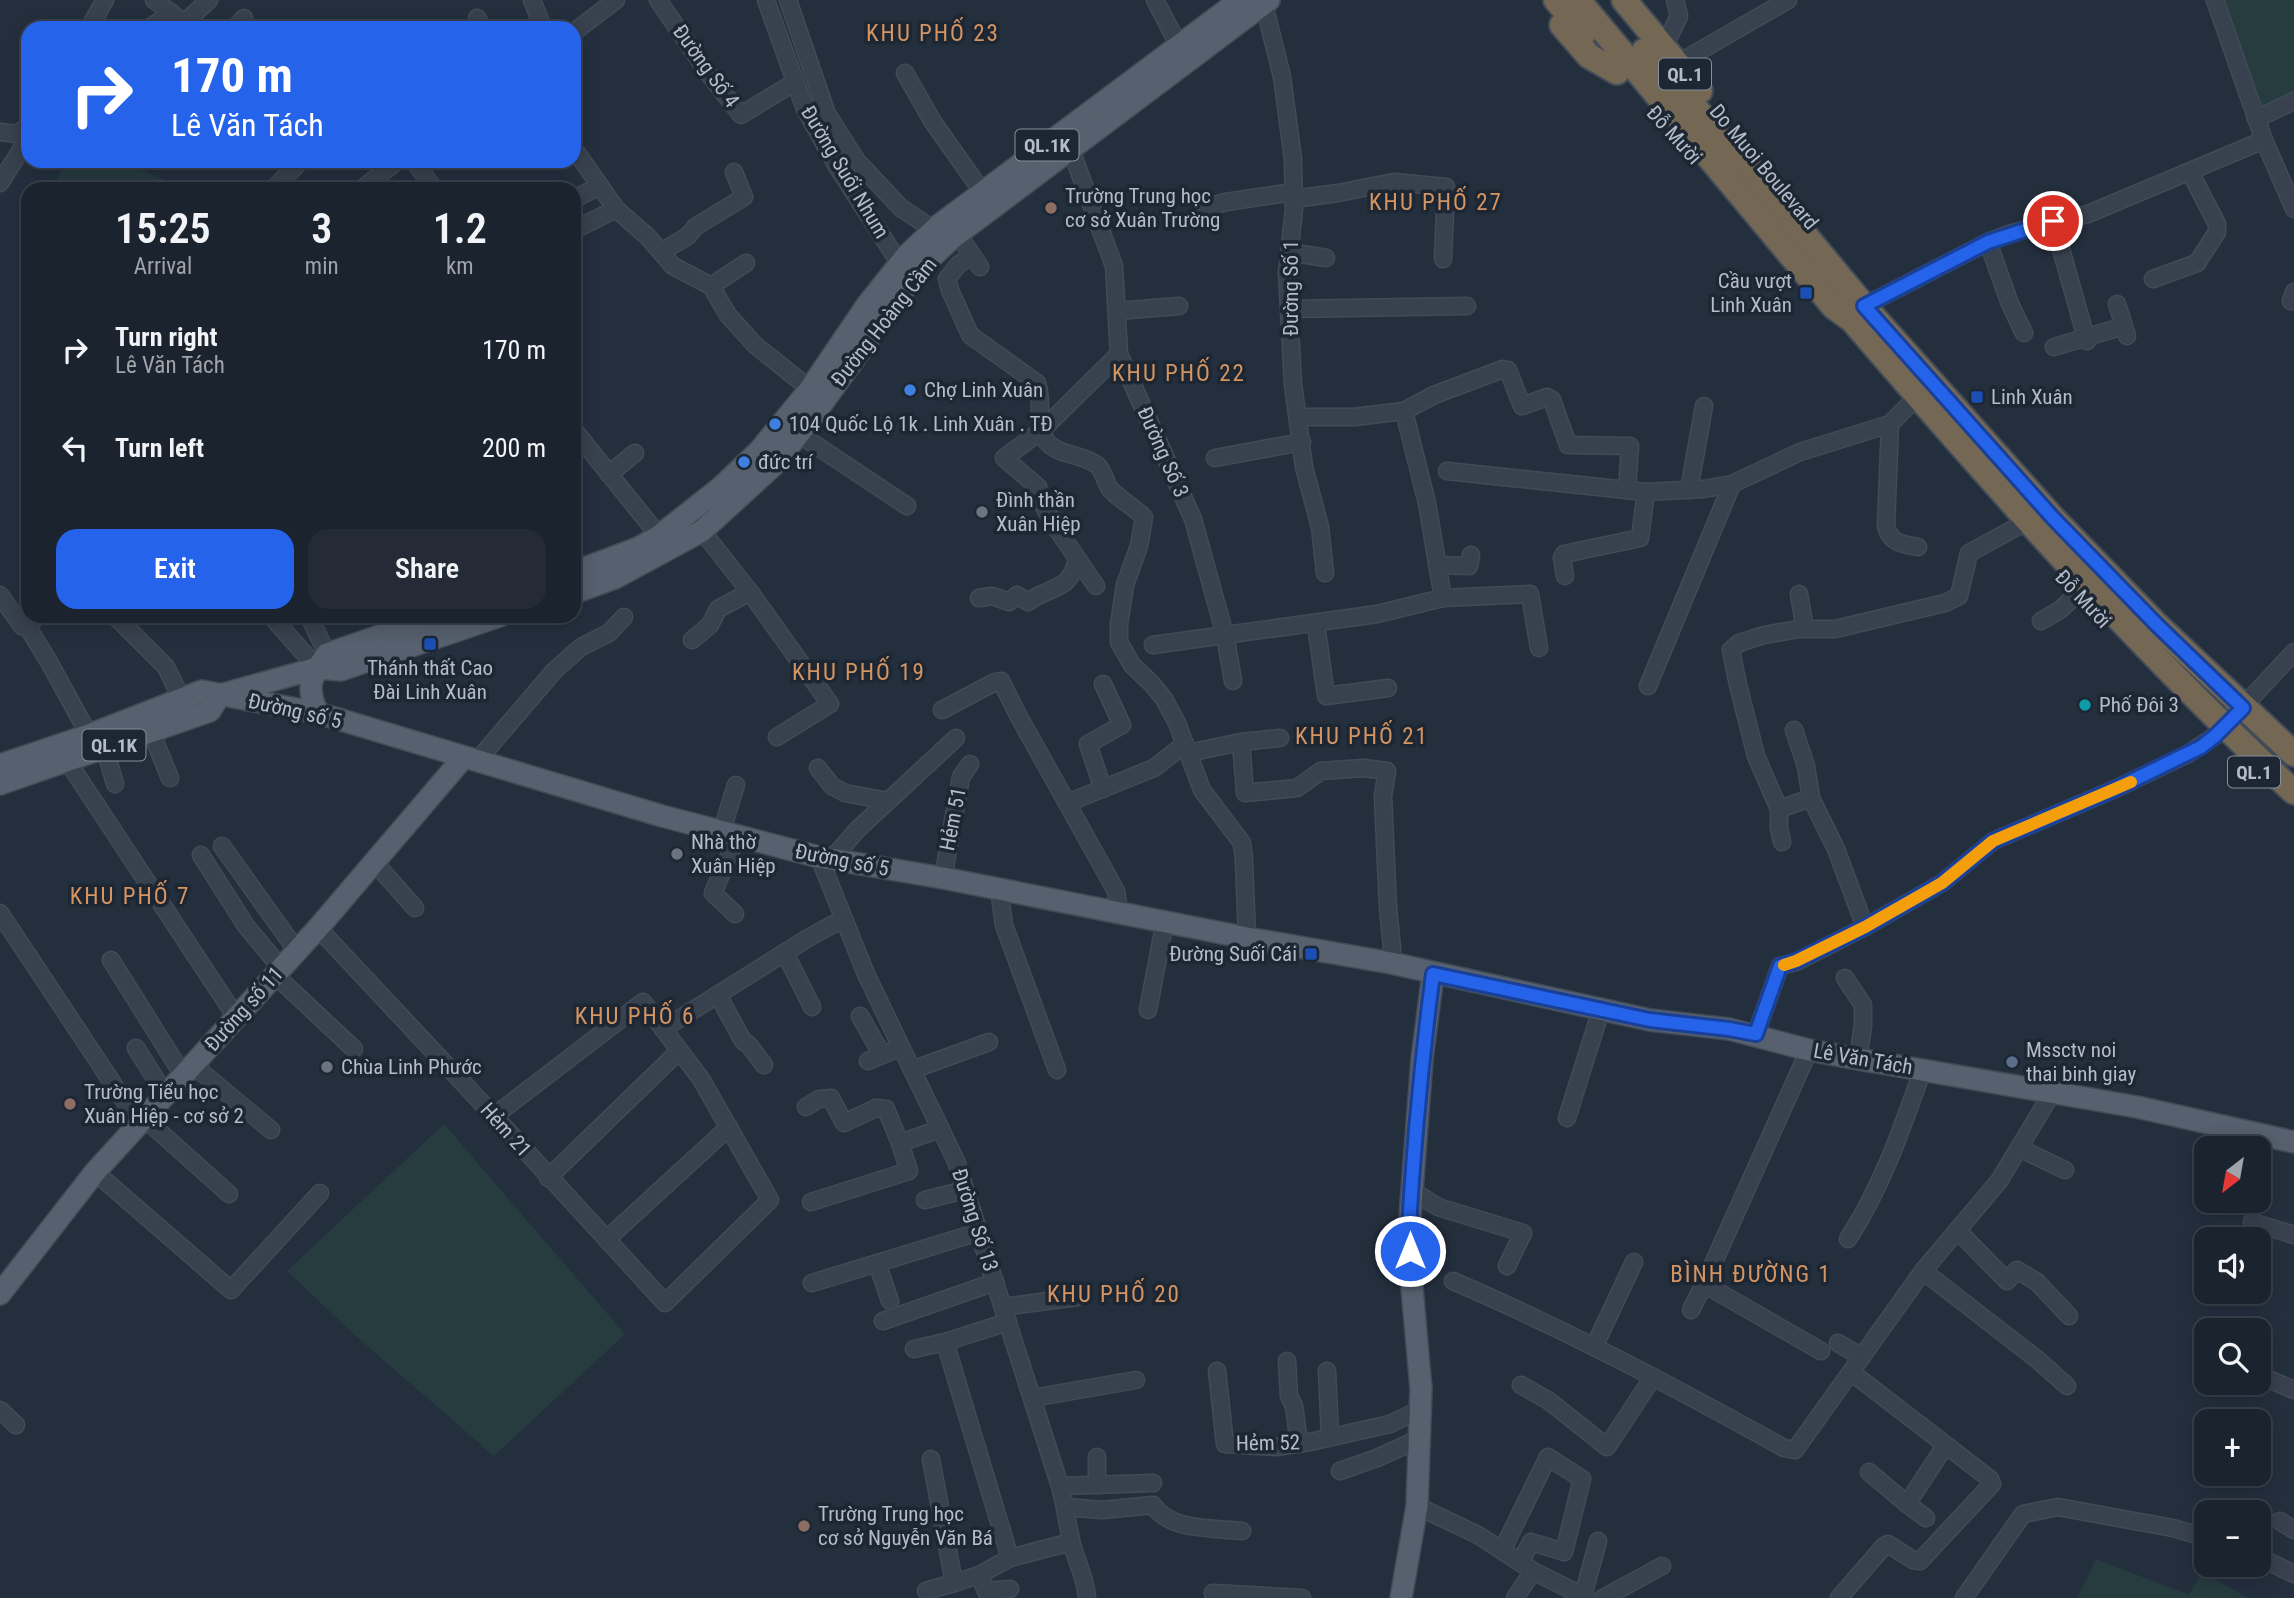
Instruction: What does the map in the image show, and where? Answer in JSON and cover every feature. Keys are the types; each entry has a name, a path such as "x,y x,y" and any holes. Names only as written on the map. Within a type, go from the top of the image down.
{"highway":[{"path":"1541,0 1589,56 1617,72"},
{"name":"QL.1","path":"1556,0 1617,72"},
{"name":"QL.1","path":"1578,0 1663,62"},
{"name":"QL.1","path":"1600,0 1663,62"},
{"name":"Do Muoi Boulevard","path":"1624,0 1737,191 1834,307 1842,325 1909,406"},
{"path":"1639,0 1645,7 1663,62"},
{"name":"Do Muoi Boulevard","path":"1663,62 1748,158 1816,229 1869,303"},
{"name":"Đỗ Mười","path":"1617,72 1709,173 1737,191"},
{"name":"Do Muoi Boulevard","path":"1748,158 1792,219 1869,303"},
{"name":"QL.1","path":"1792,219 1816,229"},
{"name":"Đỗ Mười","path":"1869,303 2053,518 2157,625 2247,703 2294,738"},
{"name":"Đỗ Mười","path":"1834,307 1852,320 2089,586 2200,704 2220,732 2294,792"},
{"name":"Đỗ Mười","path":"1909,406 2077,594 2220,732 2294,808"},
{"path":"2220,732 2247,703"},
{"name":"Đỗ Mười","path":"2247,703 2294,754"}],"main road":[{"name":"Đường Hoàng Cầm","path":"581,569 638,548 659,536 720,488 759,451 810,389 867,305 900,264 934,230 1240,0"},
{"name":"Đường Hoàng Cầm","path":"581,590 615,578 702,531 773,466 919,269 958,234 1266,2"},
{"name":"QL.1K","path":"0,765 89,735 181,698 202,691 220,695 322,661 420,623"},
{"name":"QL.1K","path":"322,661 341,670 479,623"},
{"path":"318,713 309,690 322,661"},
{"name":"QL.1K","path":"0,784 210,711 220,695"},
{"name":"Đường số 5","path":"220,695 318,713 729,835 825,859 943,878 1433,974"},
{"name":"Đường số 11","path":"0,1294 95,1172 470,759"},
{"path":"1401,1598 1417,1506 1421,1438 1421,1388 1408,1243 1422,1059 1433,974"},
{"name":"Lê Văn Tách","path":"1433,974 1650,1020 1729,1029 1809,1050 2137,1107 2294,1142"}],"street":[{"path":"93,21 105,0"},
{"path":"154,0 182,21 209,0"},
{"path":"532,0 540,21"},
{"path":"581,27 616,0"},
{"name":"Đường Số 4","path":"658,0 708,73 741,115 795,82"},
{"name":"Đường Suối Nhum","path":"766,0 805,109 835,163 900,264"},
{"path":"789,0 827,114 856,161 901,208 934,230"},
{"path":"1155,0 1179,46"},
{"path":"1663,62 1679,16 1675,0"},
{"path":"1663,62 1787,0"},
{"path":"2215,0 2256,119 2294,209"},
{"name":"Đường Số 1","path":"1266,2 1282,77 1293,159 1287,274 1293,384 1304,467 1320,527 1325,573"},
{"path":"905,73 933,122 983,193"},
{"path":"2256,119 2293,103"},
{"path":"0,132 10,135 21,131"},
{"path":"1869,303 1988,242 2053,221 2088,214 2264,140"},
{"path":"0,183 21,150"},
{"name":"Đường Số 3","path":"1071,150 1112,258 1119,354 1193,519 1224,635 1233,681"},
{"path":"581,159 615,209 647,236 673,266 711,286 728,315 755,345 810,389"},
{"path":"280,182 294,168"},
{"path":"371,182 388,168"},
{"path":"661,252 744,197 734,172"},
{"path":"2154,279 2197,262 2217,232 2217,224 2190,172"},
{"path":"1203,208 1226,202 1293,195 1338,194 1394,182 1446,187 1443,259"},
{"path":"581,196 600,187"},
{"path":"581,227 615,209"},
{"path":"2053,221 2087,339"},
{"path":"958,234 976,261 958,265 947,279 970,335 1037,383 1040,392 1040,421 1047,441 1054,447 1099,466 1108,486 1144,517 1139,546 1125,585 1119,642 1132,665 1164,699 1187,748 1202,790 1242,843 1247,938"},
{"path":"1988,242 2010,304 2024,333"},
{"path":"1289,252 1326,258"},
{"path":"711,286 746,263"},
{"path":"2054,347 2125,331 2117,304"},
{"path":"1117,311 1179,306"},
{"path":"1289,309 1466,306"},
{"path":"1096,586 1036,493 1038,487 1004,458 1042,430 1119,354"},
{"path":"1298,417 1354,417 1404,411 1468,381 1503,369 1508,370 1522,406 1547,397 1552,400 1568,445 1630,446 1627,490"},
{"path":"1447,471 1646,492 1732,484 1800,452 1891,424 1909,406"},
{"path":"1689,490 1704,407"},
{"path":"1404,411 1427,503 1443,598"},
{"path":"1891,424 1886,526 1893,541 1918,547"},
{"path":"799,434 906,506"},
{"path":"581,439 659,536"},
{"path":"1214,458 1302,442"},
{"path":"609,474 635,453"},
{"path":"1648,686 1732,484"},
{"path":"1565,576 1562,558 1564,554 1640,538 1646,492"},
{"path":"1782,842 1779,809 1756,756 1731,650 1739,643 1764,635 1805,629 1835,629 1945,603 1959,596 1969,553 2017,527"},
{"path":"702,531 831,704 777,737"},
{"path":"1437,565 1469,566 1471,555"},
{"path":"979,598 992,596 1009,602 1017,595 1027,602 1068,582 1074,574 1077,559"},
{"path":"692,640 710,625 718,609 750,592"},
{"path":"1153,645 1377,614 1443,598 1530,594 1539,648"},
{"path":"1799,594 1805,629"},
{"path":"2041,621 2060,610 2077,594"},
{"path":"0,595 22,626 28,623"},
{"path":"470,759 581,646 609,633 624,617"},
{"path":"33,623 49,662 89,735"},
{"path":"123,623 166,667 181,698"},
{"path":"279,623 322,661"},
{"path":"311,623 322,661"},
{"path":"1315,624 1326,696 1388,688"},
{"path":"2247,703 2294,652"},
{"path":"942,710 998,680 1001,681 1116,891 1119,912"},
{"path":"1103,684 1122,725 1088,744 1103,789"},
{"path":"1794,730 1806,766 1811,798 1836,849 1865,927"},
{"path":"151,732 170,778"},
{"path":"1756,1034 1780,966 1796,961 1865,927 1954,876 1993,841 2115,789 2188,754 2220,732"},
{"path":"825,859 956,737"},
{"path":"1068,803 1154,768 1187,748 1280,737"},
{"path":"1241,742 1245,793 1297,789 1321,771 1363,768 1387,771 1383,796 1391,964"},
{"path":"105,749 115,784"},
{"path":"68,762 236,1017"},
{"name":"Hẻm 51","path":"943,878 961,777 970,764"},
{"path":"818,768 832,786 845,793 888,801"},
{"path":"736,785 729,835 713,893 736,914"},
{"path":"1779,809 1811,798"},
{"path":"222,846 296,951"},
{"path":"201,855 278,971 354,1049"},
{"name":"Đường Số 13","path":"825,859 843,919 956,1161 1060,1486 1071,1542 1086,1585 1087,1598"},
{"path":"375,863 415,908"},
{"path":"999,889 1003,925 1057,1070"},
{"path":"0,913 141,1120 229,1194"},
{"path":"663,1029 843,919"},
{"path":"1148,1010 1165,921"},
{"name":"Hẻm 21","path":"318,928 664,1303 770,1200 729,1127"},
{"path":"785,953 812,1007"},
{"path":"111,960 188,1070 271,1130"},
{"path":"1844,978 1863,1005 1858,1059"},
{"path":"718,995 743,1041 764,1065"},
{"path":"494,1116 643,1002 701,1079 729,1127 607,1239"},
{"path":"1567,1118 1601,1010"},
{"path":"860,1016 875,1058 901,1047"},
{"path":"912,1070 989,1042"},
{"path":"136,1048 164,1094"},
{"path":"1691,1310 1809,1050"},
{"path":"548,1178 679,1051"},
{"path":"1848,1239 1885,1174 1923,1069"},
{"path":"1453,1281 1503,1302 1653,1377 1784,1448 1795,1450 1923,1270 1999,1181 2052,1093"},
{"path":"806,1107 819,1099 831,1098 844,1123 876,1108 886,1109 909,1171 811,1202"},
{"path":"900,1143 940,1129"},
{"path":"2019,1148 2065,1170"},
{"path":"95,1172 231,1290 320,1193"},
{"path":"925,1200 965,1190"},
{"path":"1411,1190 1438,1207 1523,1233 1507,1266"},
{"path":"2252,1222 2294,1235"},
{"path":"1958,1230 2007,1281 2017,1270 2037,1282 2069,1316"},
{"path":"812,1283 979,1232"},
{"path":"1594,1347 1634,1262"},
{"path":"877,1263 890,1301"},
{"path":"1923,1270 2067,1386"},
{"path":"884,1321 995,1282"},
{"path":"1704,1284 1821,1351"},
{"path":"915,1349 945,1342 1006,1315 1077,1297"},
{"path":"945,1342 1010,1558"},
{"path":"1838,1343 1862,1357"},
{"path":"1287,1361 1289,1396 1294,1406 1299,1444"},
{"name":"Hẻm 52","path":"1217,1371 1225,1444 1276,1447 1299,1444 1390,1424 1421,1409"},
{"path":"1327,1371 1330,1437"},
{"path":"1839,1598 1888,1544 1913,1560 1920,1561 1990,1488 1990,1479 1852,1372"},
{"path":"1521,1385 1549,1401 1607,1447 1653,1377"},
{"path":"1032,1398 1136,1380"},
{"path":"2271,1381 2294,1390"},
{"path":"0,1410 16,1425"},
{"path":"1339,1471 1377,1458 1421,1438"},
{"path":"1908,1504 1945,1446"},
{"path":"1097,1457 1097,1485"},
{"path":"1503,1549 1548,1457 1582,1479 1567,1553 1531,1542 1527,1566 1515,1598"},
{"path":"931,1459 954,1583"},
{"path":"1869,1472 1926,1518"},
{"path":"1060,1486 1153,1483"},
{"path":"1066,1507 1102,1510 1153,1505 1159,1514 1172,1520 1196,1526 1242,1531"},
{"path":"1417,1506 1478,1535 1527,1566 1585,1597 1598,1541"},
{"path":"1964,1598 2023,1514 2058,1507 2194,1534"},
{"path":"926,1591 979,1575 1010,1558 1071,1542"},
{"path":"2271,1563 2294,1574"},
{"path":"1603,1598 1662,1566"},
{"path":"979,1575 987,1594 1010,1589"},
{"path":"1213,1593 1302,1598"}],"green space":[{"path":"2219,0 2294,0 2294,92 2262,112"},
{"path":"63,168 135,168 172,182 55,182"},
{"path":"444,1124 625,1334 494,1456 357,1337 287,1271"},
{"path":"2096,1559 2189,1595 2199,1577 2211,1577 2248,1598 2077,1598"}],"slow traffic":[{"path":"1784,965 1865,927 1954,876 1993,841 2131,782"}],"place":[{"name":"Trường Trung học cơ sở Xuân Trường","path":"1051,208"},
{"name":"Cầu vượt Linh Xuân","path":"1806,293"},
{"name":"Chợ Linh Xuân","path":"910,390"},
{"name":"Linh Xuân","path":"1977,397"},
{"name":"104 Quốc Lộ 1k . Linh Xuân . TĐ","path":"775,424"},
{"name":"đức trí","path":"744,462"},
{"name":"Đình thần Xuân Hiệp","path":"982,512"},
{"name":"Thánh thất Cao Đài Linh Xuân","path":"430,644"},
{"name":"Phố Đôi 3","path":"2085,705"},
{"name":"Nhà thờ Xuân Hiệp","path":"677,854"},
{"name":"Đường Suối Cái","path":"1311,954"},
{"name":"Mssctv noi thai binh giay","path":"2012,1062"},
{"name":"Chùa Linh Phước","path":"327,1067"},
{"name":"Trường Tiểu học Xuân Hiệp - cơ sở 2","path":"70,1104"},
{"name":"Trường Trung học cơ sở Nguyễn Văn Bá","path":"804,1526"}],"district":[{"name":"KHU PHỐ 23","path":"933,33"},
{"name":"KHU PHỐ 27","path":"1436,202"},
{"name":"KHU PHỐ 22","path":"1179,373"},
{"name":"KHU PHỐ 19","path":"859,672"},
{"name":"KHU PHỐ 21","path":"1362,736"},
{"name":"KHU PHỐ 7","path":"130,896"},
{"name":"KHU PHỐ 6","path":"635,1016"},
{"name":"BÌNH ĐƯỜNG 1","path":"1751,1274"},
{"name":"KHU PHỐ 20","path":"1114,1294"}],"route":[{"path":"1410,1251 1408,1243 1411,1190 1422,1059 1433,974 1650,1020 1756,1034 1780,966 1796,961 1865,927 1954,876 1993,841 2115,789 2201,747 2243,708 2157,625 2053,518 1864,306 1988,242 2053,221"}]}
